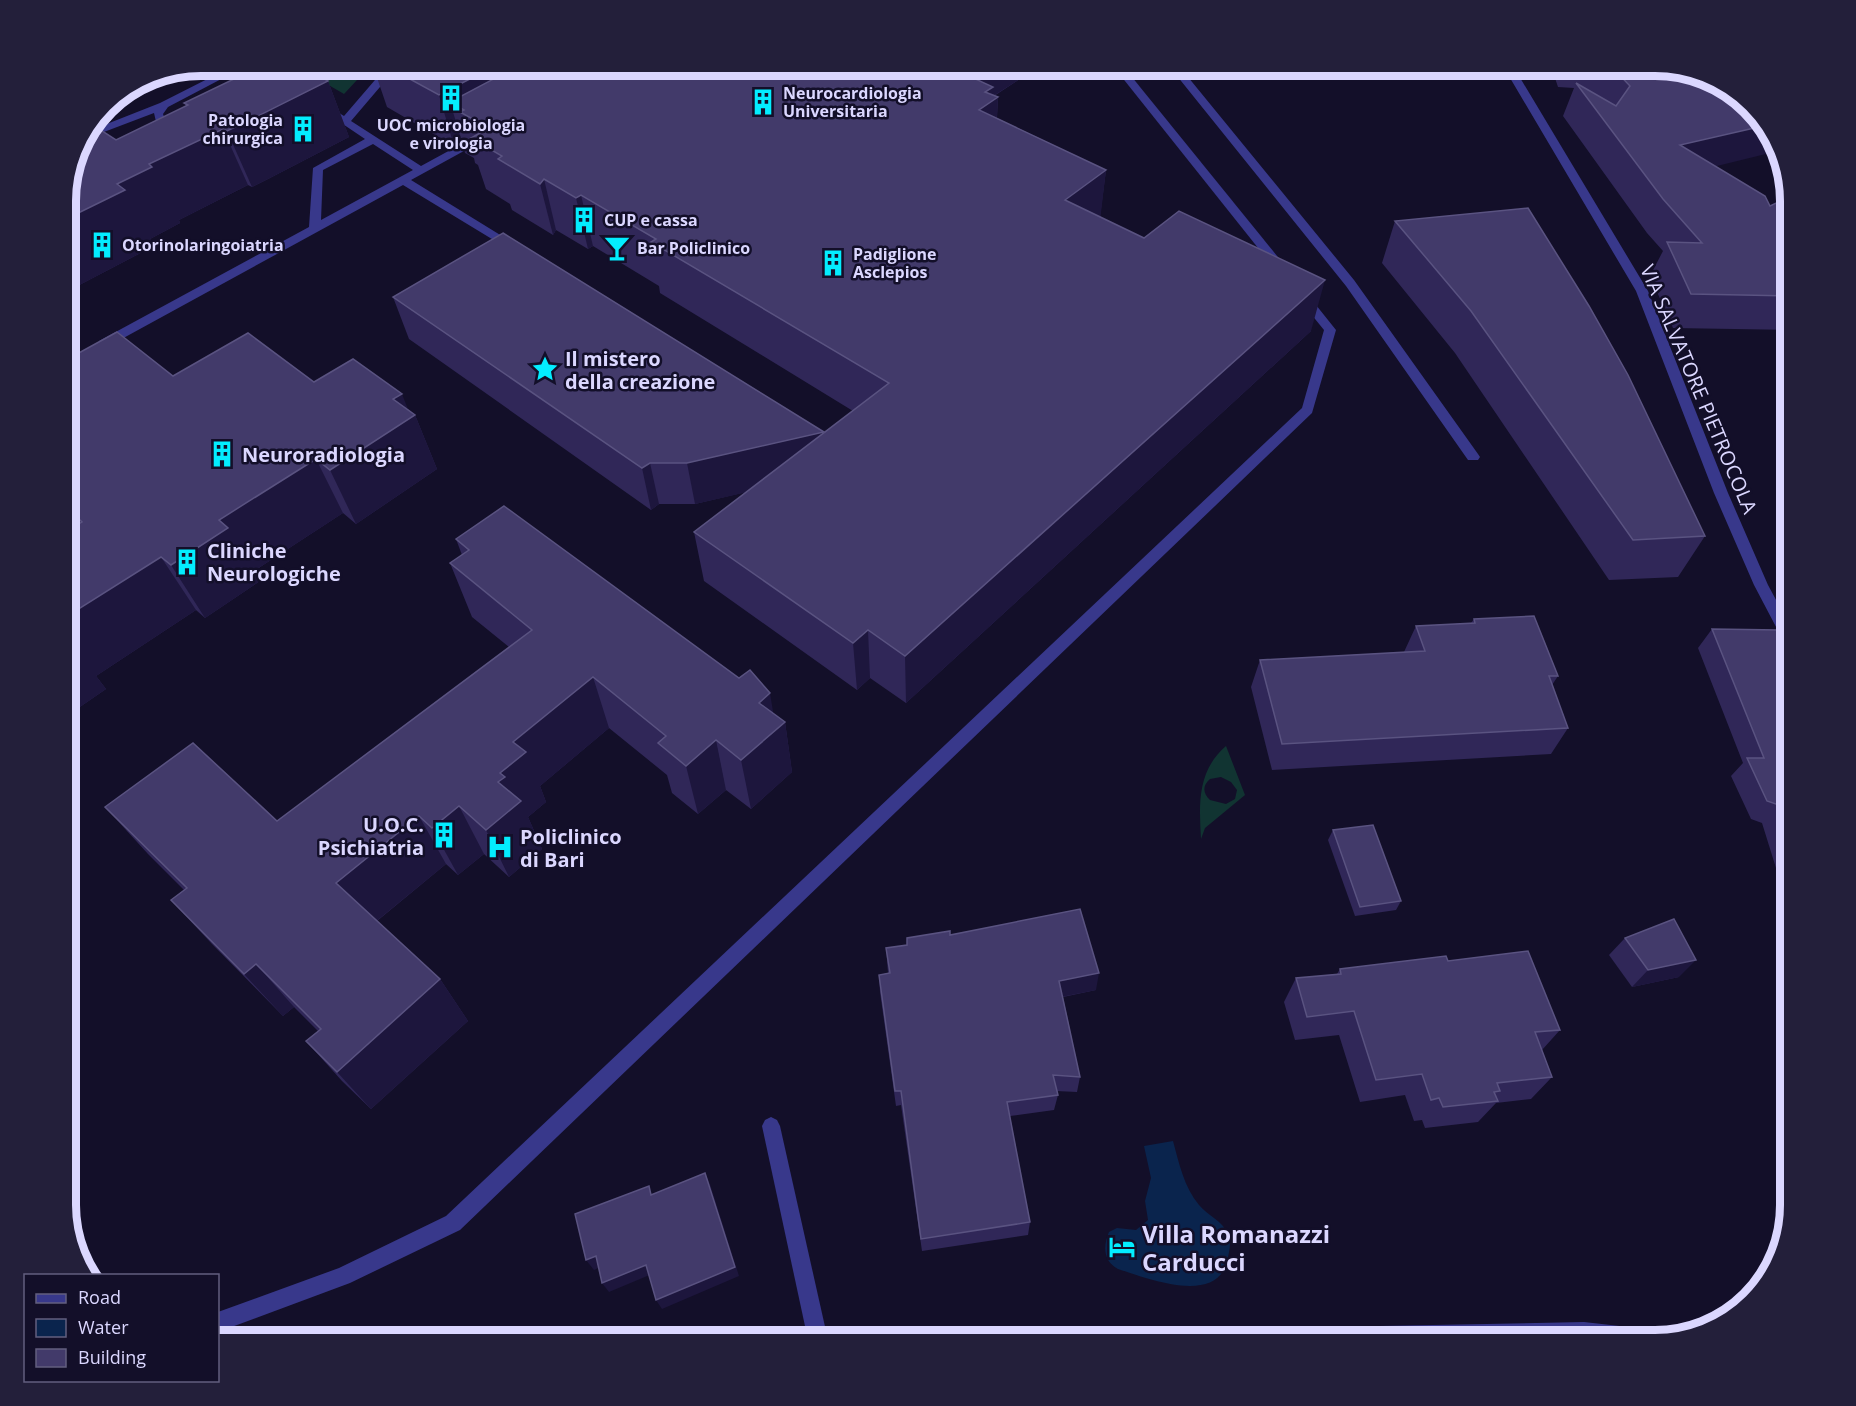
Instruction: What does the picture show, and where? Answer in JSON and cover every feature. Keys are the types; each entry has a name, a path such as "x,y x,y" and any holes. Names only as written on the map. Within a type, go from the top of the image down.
{"street":[{"path":"100,129 164,105 219,77"},
{"path":"345,122 386,77"},
{"path":"219,1322 343,1276 453,1223 1308,410 1330,330 1127,77"},
{"path":"1183,77 1350,283 1473,457"},
{"name":"VIA SALVATORE PIETROCOLA","path":"1515,77 1642,291 1721,494 1761,585 1780,621"},
{"path":"164,105 158,114 161,124 188,136"},
{"path":"319,105 421,170"},
{"path":"87,353 494,131"},
{"path":"315,228 318,168 372,140"},
{"path":"403,180 527,256"},
{"path":"771,1126 816,1330"}],"green space":[{"path":"315,77 360,77 344,94"},
{"path":"1226,746 1245,795 1205,828 1201,839 1202,789 1210,766","holes":["1221,777 1231,782 1237,790 1235,799 1226,804 1210,800 1206,795 1204,790 1210,779"]}],"water":[{"path":"1173,1141 1189,1190 1202,1209 1226,1229 1230,1240 1227,1261 1221,1275 1210,1282 1196,1286 1162,1282 1118,1269 1109,1262 1106,1253 1109,1232 1117,1228 1136,1230 1148,1220 1145,1201 1151,1178 1144,1146"}],"building":[{"path":"238,77 322,77 328,81 227,131 223,129 149,164 152,167 117,184 125,190 77,214 81,169 89,146 100,129 116,140 188,105 184,103"},
{"path":"406,77 474,77 439,95"},
{"path":"497,77 971,77 993,87 985,92 998,97 979,110 1106,170 1065,200 1144,238 1179,211 1325,280 905,656 868,630 853,643 694,532 889,383 651,242 656,239 581,195 576,198 544,179 540,184 498,159 502,156 471,138 489,128 460,112 464,110 450,102"},
{"path":"1621,77 1662,77 1694,83 1710,89 1730,102 1754,126 1755,128 1680,145 1765,196 1770,206 1780,201 1780,296 1691,294 1667,242 1702,243 1663,199 1576,83 1616,106 1630,86"},
{"path":"1528,208 1589,306 1628,375 1705,536 1633,540 1471,311 1395,221"},
{"path":"503,233 824,432 687,463 650,463 642,468 393,297"},
{"path":"117,332 173,376 248,333 314,382 353,359 402,394 393,399 415,415 330,470 316,459 219,520 228,528 171,565 161,557 77,610 77,525 82,522 77,517 77,354"},
{"path":"504,506 739,678 750,670 770,693 759,703 785,722 741,760 716,740 686,766 658,743 666,736 593,677 513,742 526,752 500,773 505,777 498,782 521,801 486,830 459,806 432,828 419,816 336,883 440,979 337,1072 306,1041 321,1029 256,964 244,974 171,900 187,888 105,807 193,743 277,821 532,630 450,563 469,550 456,539"},
{"path":"1534,616 1558,676 1549,676 1568,728 1282,744 1260,660 1425,651 1416,626 1475,623 1474,619"},
{"path":"1712,629 1780,630 1780,808 1779,805 1767,801 1747,758 1764,758"},
{"path":"1373,825 1401,901 1360,907 1333,830"},
{"path":"1080,909 1099,973 1059,981 1080,1077 1053,1075 1058,1095 1007,1102 1030,1222 921,1239 901,1091 895,1091 879,975 890,973 886,948 907,945 907,938 950,931 950,935"},
{"path":"1674,919 1696,960 1648,970 1625,938"},
{"path":"1528,951 1560,1030 1535,1032 1552,1077 1497,1083 1500,1091 1494,1092 1498,1101 1443,1107 1439,1098 1431,1100 1422,1074 1376,1080 1354,1011 1307,1017 1296,978 1341,974 1340,969 1446,956 1448,961"},
{"path":"705,1173 735,1267 656,1300 646,1265 602,1283 596,1256 586,1260 575,1214 649,1186 651,1195"}],"place":[{"name":"UOC microbiologia e virologia","path":"451,98"},
{"name":"Neurocardiologia Universitaria","path":"763,102"},
{"name":"Patologia chirurgica","path":"303,129"},
{"name":"CUP e cassa","path":"584,220"},
{"name":"Otorinolaringoiatria","path":"102,245"},
{"name":"Bar Policlinico","path":"617,248"},
{"name":"Padiglione Asclepios","path":"833,263"},
{"name":"Il mistero della creazione","path":"545,369"},
{"name":"Neuroradiologia","path":"222,454"},
{"name":"Cliniche Neurologiche","path":"187,562"},
{"name":"U.O.C. Psichiatria","path":"444,835"},
{"name":"Policlinico di Bari","path":"500,847"},
{"name":"Villa Romanazzi Carducci","path":"1122,1247"}]}
